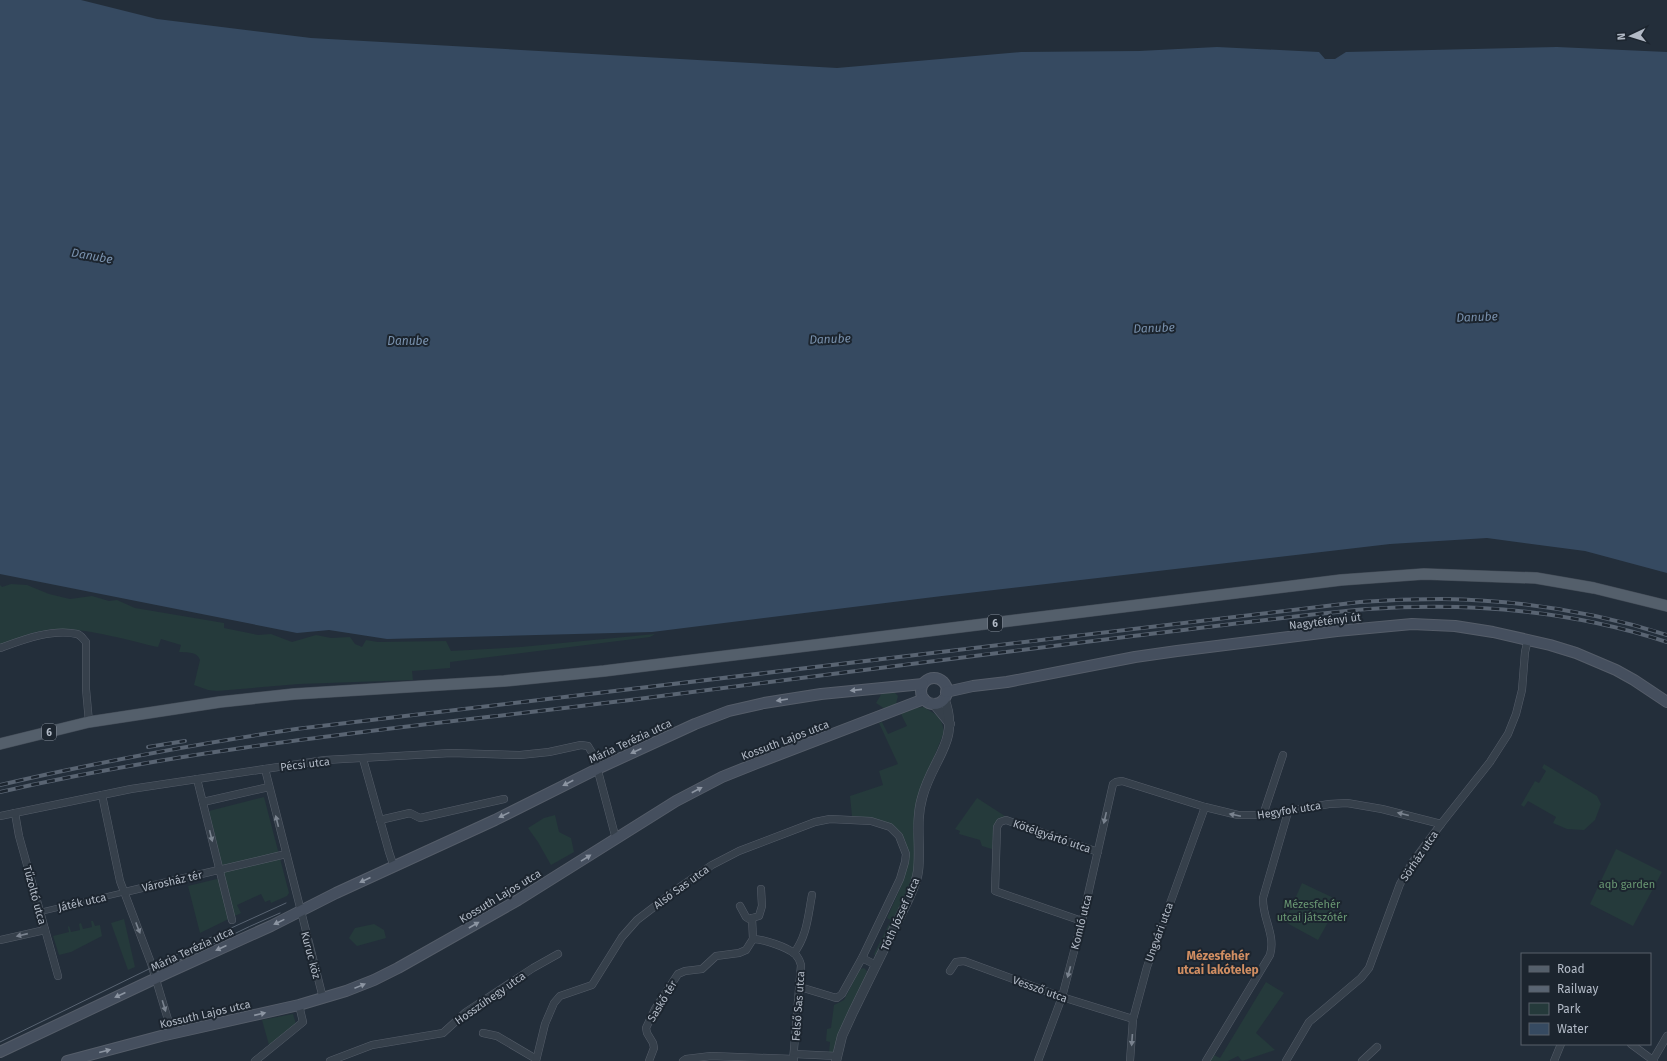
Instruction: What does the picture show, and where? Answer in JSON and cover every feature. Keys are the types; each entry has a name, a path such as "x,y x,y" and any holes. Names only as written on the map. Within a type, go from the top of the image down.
{"main road":[{"name":"6","path":"0,744 89,722 212,703 294,694 504,682 596,672 1341,580 1424,574 1536,578 1594,588 1667,606"},
{"name":"Nagytétényi út","path":"945,695 973,686 1047,675 1135,657 1376,627 1412,624 1455,626 1528,639 1576,653 1605,665 1634,680 1667,702"},
{"path":"932,678 942,681 945,684 945,695 938,703 926,699 921,690 925,681 932,678"},
{"name":"Nagytétényi út","path":"942,681 973,686"},
{"name":"Mária Terézia utca","path":"0,1052 300,912 336,893 495,820 597,769 695,724 729,711 764,703 821,694 923,684"},
{"name":"Mária Terézia utca","path":"892,686 926,699"},
{"name":"Kossuth Lajos utca","path":"67,1061 172,1034 299,1005 356,988 398,968 518,900 676,801 722,777 926,699"}],"street":[{"path":"0,648 42,635 58,633 77,634 82,636 86,642 86,690 89,722"},
{"name":"Sörház utca","path":"1286,1061 1309,1022 1361,978 1369,968 1400,884 1412,862 1490,762 1508,734 1516,714 1522,690 1525,652 1528,639"},
{"name":"Tóth József utca","path":"837,1059 846,1026 915,883 919,861 920,803 933,769 947,741 950,724 949,710 945,695"},
{"path":"926,699 950,724"},
{"name":"Pécsi utca","path":"0,816 102,795 325,760 451,753 527,754 549,752 585,745 591,750 616,839"},
{"path":"1264,815 1283,755"},
{"path":"363,759 394,867"},
{"path":"265,769 300,912"},
{"path":"197,779 232,920"},
{"name":"Hegyfok utca","path":"1116,782 1122,781 1205,808 1238,815 1264,815 1329,804 1347,803 1382,809 1441,824"},
{"name":"Komló utca","path":"1038,1061 1062,997 1082,921 1113,784 1116,782"},
{"path":"203,802 269,787"},
{"path":"102,795 120,881 151,963 172,1034"},
{"path":"380,820 410,813 420,818 504,799"},
{"name":"Ungvári utca","path":"1130,1061 1133,1019 1153,947 1205,808"},
{"path":"1206,1061 1270,956 1272,940 1263,905 1263,898 1288,812"},
{"name":"Tűzoltó utca","path":"15,813 58,976"},
{"name":"Alsó Sas utca","path":"536,1060 545,1024 554,1002 560,996 592,985 622,937 637,920 712,865 739,851 815,822 830,819 863,820 882,824 890,827 899,836"},
{"name":"Kötélgyártó utca","path":"1082,921 995,891 997,827 1000,822 1006,820 1098,852"},
{"name":"Tóth József utca","path":"800,987 837,998 842,994 862,958 900,879 906,854 899,836"},
{"name":"Városház tér","path":"125,892 286,854"},
{"path":"740,906 746,917 752,918 759,916 762,906 761,889"},
{"name":"Játék utca","path":"40,912 125,892"},
{"path":"752,918 753,939 761,939 794,953 806,933 812,895"},
{"name":"Kuruc köz","path":"300,912 323,998"},
{"path":"0,940 45,930"},
{"name":"Saskő tér","path":"648,1061 654,1048 654,1043 646,1028 655,1009 678,974 702,969 716,956 739,953 746,950 753,939"},
{"name":"Felső Sas utca","path":"794,953 799,959 801,965 794,1058"},
{"name":"Hosszúhegy utca","path":"330,1061 372,1045 443,1033 466,1012 533,968 558,954"},
{"path":"862,958 876,965"},
{"name":"Vessző utca","path":"950,971 956,962 964,961 1062,997 1133,1019"},
{"path":"256,1061 303,1022 299,1005"},
{"path":"483,1033 497,1036 536,1060"},
{"path":"1631,1045 1644,1058 1654,1060 1667,1036"},
{"path":"1554,1061 1561,1045"},
{"path":"1362,1061 1377,1046"},
{"path":"683,1061 686,1059 711,1056 743,1059 837,1059"}],"green space":[{"path":"11,584 27,585 49,594 70,599 92,596 109,601 117,600 135,608 224,623 224,628 258,635 271,634 292,642 316,635 331,638 350,637 355,644 362,647 366,640 378,642 446,641 451,651 521,647 655,634 650,637 450,662 450,668 412,671 413,680 299,684 217,691 208,690 194,685 200,660 197,655 179,652 181,645 161,639 158,647 99,633 68,629 54,629 20,637 0,645 0,585 2,587"},
{"path":"882,693 895,693 898,696 896,704 885,709 876,703"},
{"path":"924,707 940,719 944,732 918,797 913,829 917,855 915,877 877,957 874,954 891,920 887,918 899,891 908,862 907,849 903,837 893,827 877,819 852,816 850,796 883,785 879,771 898,764 879,723 882,722 888,734 907,726 901,714 916,708"},
{"path":"1544,764 1597,796 1601,804 1595,820 1584,830 1567,829 1553,823 1556,817 1528,801 1524,807 1521,805 1535,781 1539,783 1546,771 1542,768"},
{"path":"264,797 289,893 287,896 271,903 270,900 265,902 261,894 237,905 241,913 200,933 188,886 225,877 209,811"},
{"path":"977,798 1008,818 999,818 997,821 993,833 992,849 982,846 980,840 959,834 960,831 955,829"},
{"path":"555,815 559,832 571,838 574,852 551,865 528,828 544,818"},
{"name":"aqb garden","path":"1616,849 1662,872 1633,926 1590,904"},
{"name":"Mézesfehér utcai játszótér","path":"1302,883 1340,901 1318,940 1285,922"},
{"path":"124,919 135,967 128,970 111,923"},
{"path":"91,921 93,921 95,926 100,925 102,936 71,952 59,955 53,936 69,932 69,926 71,932 80,930 79,924 81,923 83,929 92,927"},
{"path":"374,924 384,930 386,938 357,946 349,938 355,928"},
{"path":"864,968 867,971 865,978 834,1054 829,1053 830,1042 826,1041 827,1029 831,1028 834,1005 844,1000 860,969"},
{"path":"1266,982 1284,993 1256,1033 1275,1050 1242,1061 1238,1056 1228,1061 1210,1061 1214,1055 1220,1058"},
{"path":"293,1014 296,1024 269,1045 262,1020"}],"water":[{"name":"Danube","path":"0,0 81,0 157,19 311,38 837,68 1021,52 1139,51 1217,47 1319,52 1325,59 1335,59 1346,52 1557,47 1667,52 1667,573 1585,551 1487,538 1390,544 942,596 652,632 387,639 329,630 297,633 0,574"}],"tram line":[{"path":"0,1042 153,967 196,944 286,903"},
{"path":"158,970 280,913"}],"railway":[{"path":"0,785 148,754 296,729 1360,602 1442,599 1528,605 1612,620 1667,635"},
{"path":"0,792 79,775 158,761 318,738 1279,618 1368,609 1444,607 1519,611 1594,622 1667,642"},
{"path":"148,747 185,741"}],"district":[{"name":"Mézesfehér utcai lakótelep","path":"1218,963"}]}
